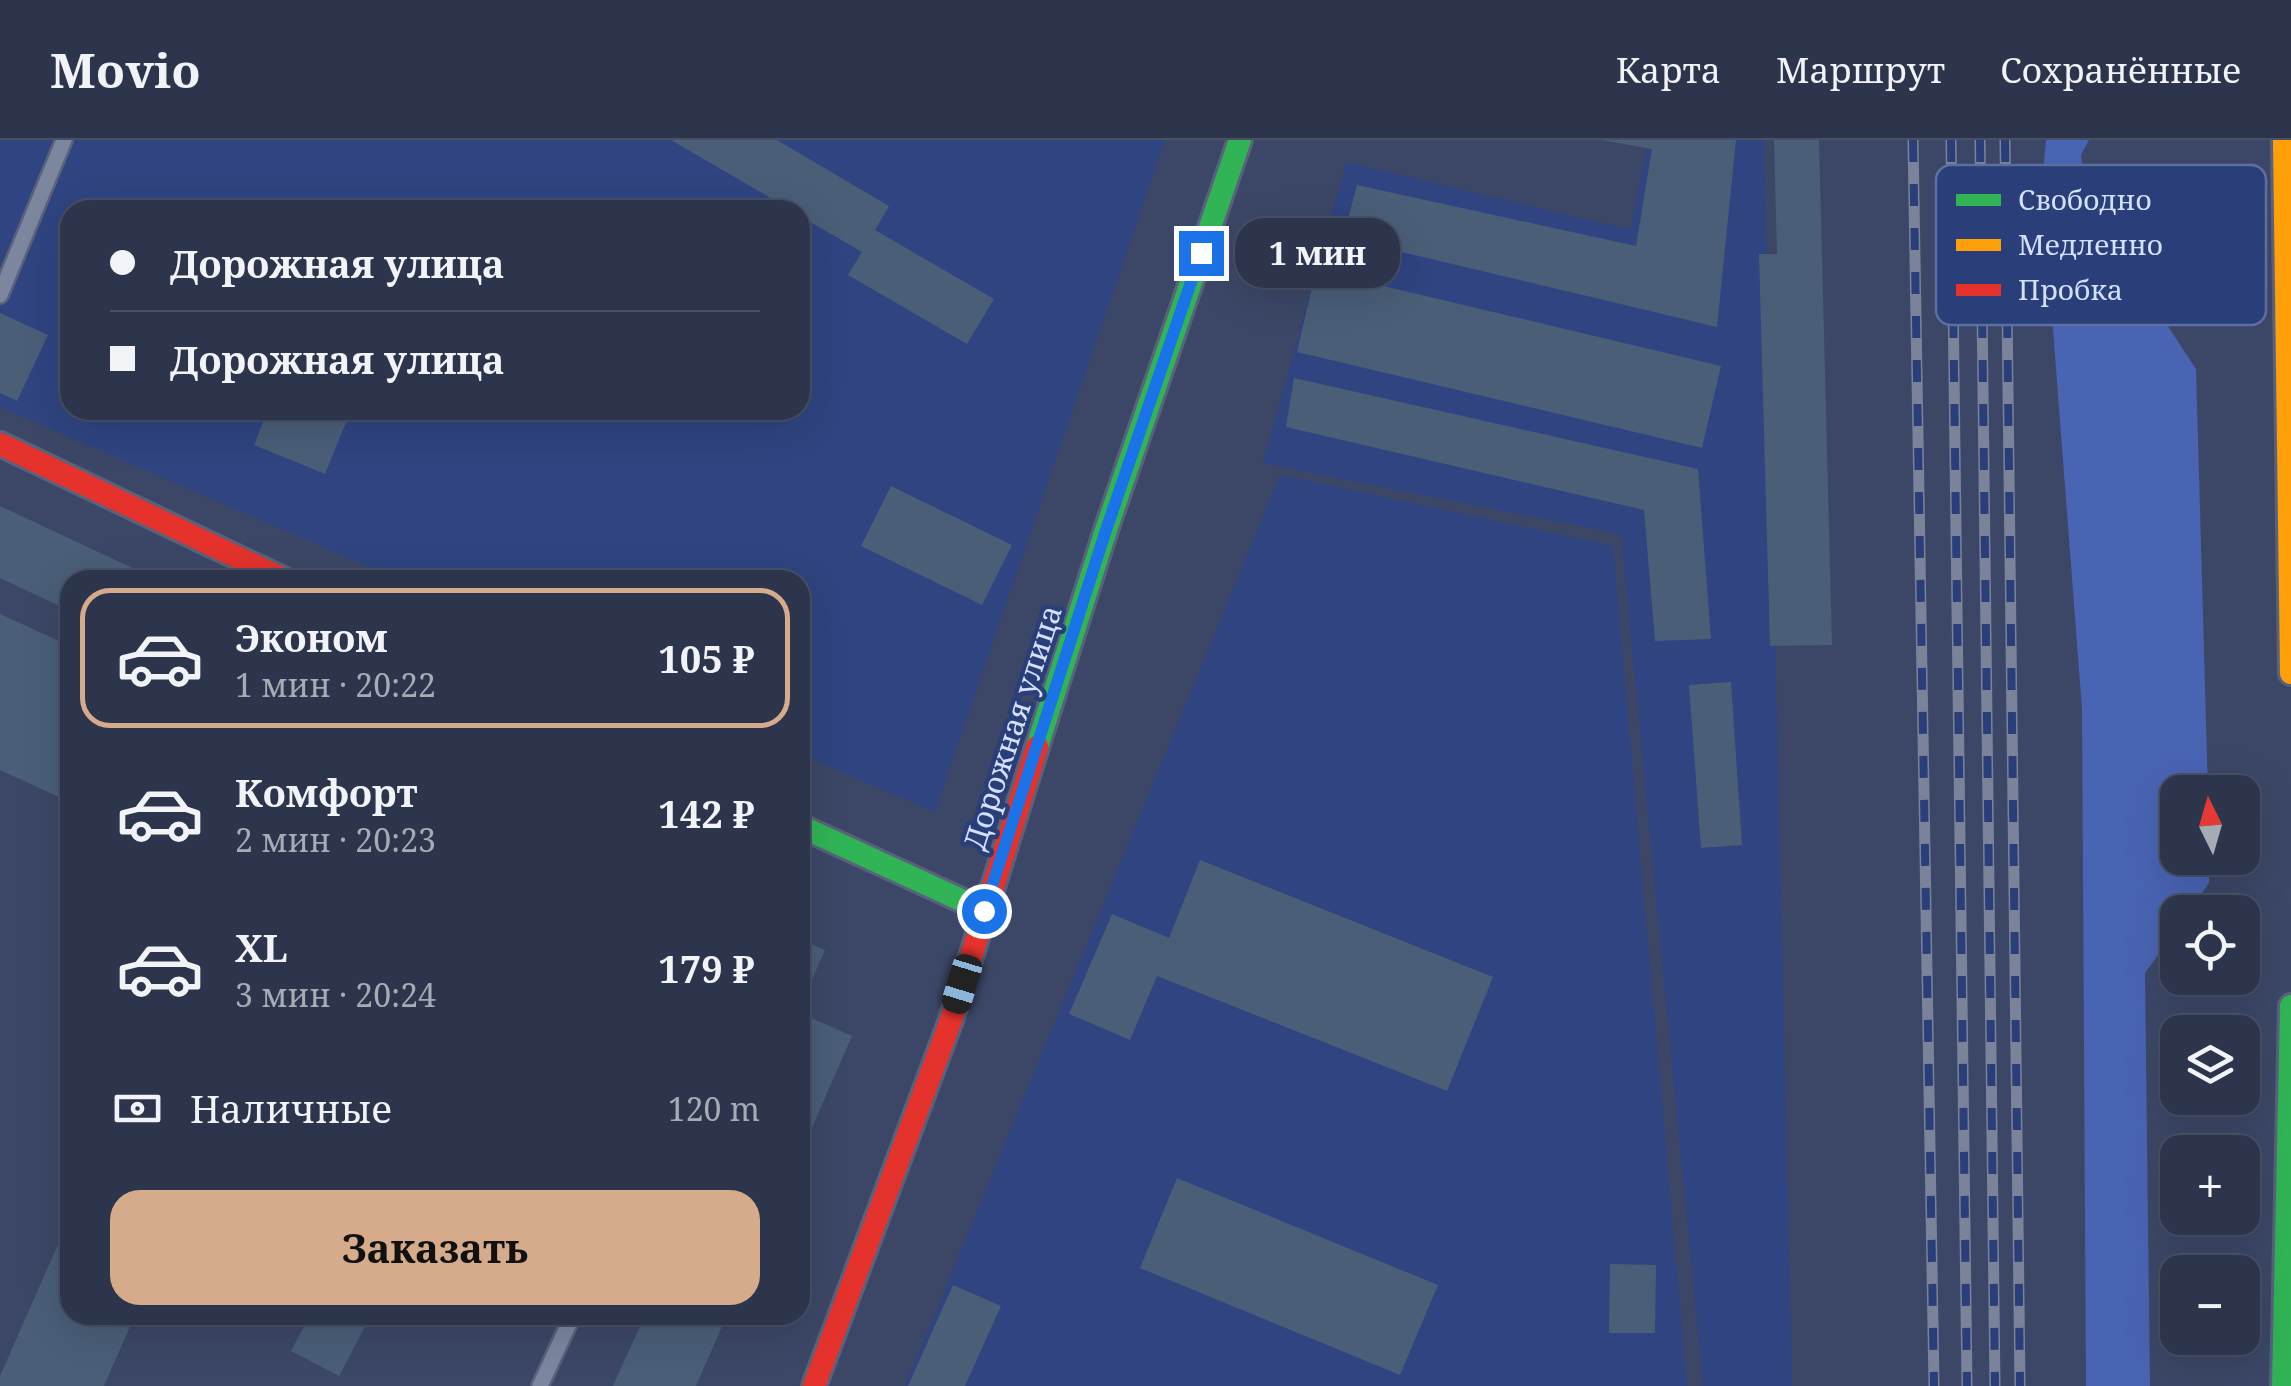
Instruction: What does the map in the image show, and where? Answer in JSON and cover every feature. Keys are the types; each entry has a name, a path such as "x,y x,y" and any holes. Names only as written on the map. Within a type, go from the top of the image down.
{"main road":[{"name":"Дорожная улица","path":"814,1386 951,1020 1106,530 1240,140"},
{"path":"2284,140 2291,672"},
{"path":"0,444 264,570"},
{"path":"810,831 984,911"},
{"path":"2284,1386 2291,1006"}],"lane":[{"path":"0,295 64,140"},
{"path":"540,1386 569,1325"}],"shaded area":[{"path":"0,140 1165,140 935,812 810,758 810,570 376,570 0,407"},
{"path":"1648,140 1764,140 1792,1386 1703,1386 1621,534 1263,463 1346,162 1630,230"},
{"path":"2046,140 2089,140 2081,155 2082,165 2044,165"},
{"path":"2053,325 2167,325 2196,369 2208,775 2160,775 2160,875 2209,875 2209,883 2201,895 2160,895 2160,952 2145,973 2150,1386 2086,1386 2082,709"},
{"path":"1280,475 1613,546 1687,1386 905,1386"}],"building":[{"path":"671,140 777,140 889,206 875,230 994,299 967,344 848,275 862,252 810,222 810,200 774,200"},
{"path":"1602,140 1736,140 1717,327 1343,238 1357,185 1636,246 1652,149"},
{"path":"1774,140 1819,140 1832,645 1770,646 1759,254 1777,254"},
{"path":"1316,270 1721,366 1702,448 1297,352"},
{"path":"0,313 48,335 17,401 0,393"},
{"path":"1294,378 1698,469 1711,639 1655,641 1644,510 1286,427"},
{"path":"264,420 347,420 325,474 254,445"},
{"path":"891,486 1012,545 982,605 861,546"},
{"path":"0,506 137,570 60,570 60,606 0,578"},
{"path":"0,614 60,641 60,797 0,770"},
{"path":"1731,682 1742,845 1701,848 1689,685"},
{"path":"1200,860 1493,977 1447,1091 1157,976 1130,1040 1069,1014 1112,914 1169,938"},
{"path":"810,943 825,950 810,984"},
{"path":"810,1017 852,1036 810,1132"},
{"path":"1177,1178 1438,1285 1400,1375 1140,1268"},
{"path":"60,1240 60,1325 131,1325 104,1386 0,1386 0,1376"},
{"path":"1610,1264 1656,1265 1655,1333 1609,1333"},
{"path":"953,1285 1001,1306 965,1386 908,1386"},
{"path":"305,1325 366,1325 339,1376 291,1351"},
{"path":"640,1325 723,1325 696,1386 613,1386"}],"railway":[{"path":"1913,140 1934,1386"},
{"path":"1951,140 1951,165"},
{"path":"1980,140 1980,165"},
{"path":"2005,140 2005,165"},
{"path":"1953,325 1967,1386"},
{"path":"1982,325 1995,1386"},
{"path":"2007,325 2020,1386"}],"traffic: fast":[{"path":"1037,747 1106,530 1240,140"},
{"path":"810,831 985,911"},
{"path":"2283,1386 2291,1006"}],"traffic: slow":[{"path":"2284,140 2291,673"}],"traffic: jam":[{"path":"0,444 264,570"},
{"path":"814,1386 951,1020 1037,747"}],"route":[{"path":"984,911 1106,530 1201,253"}]}
